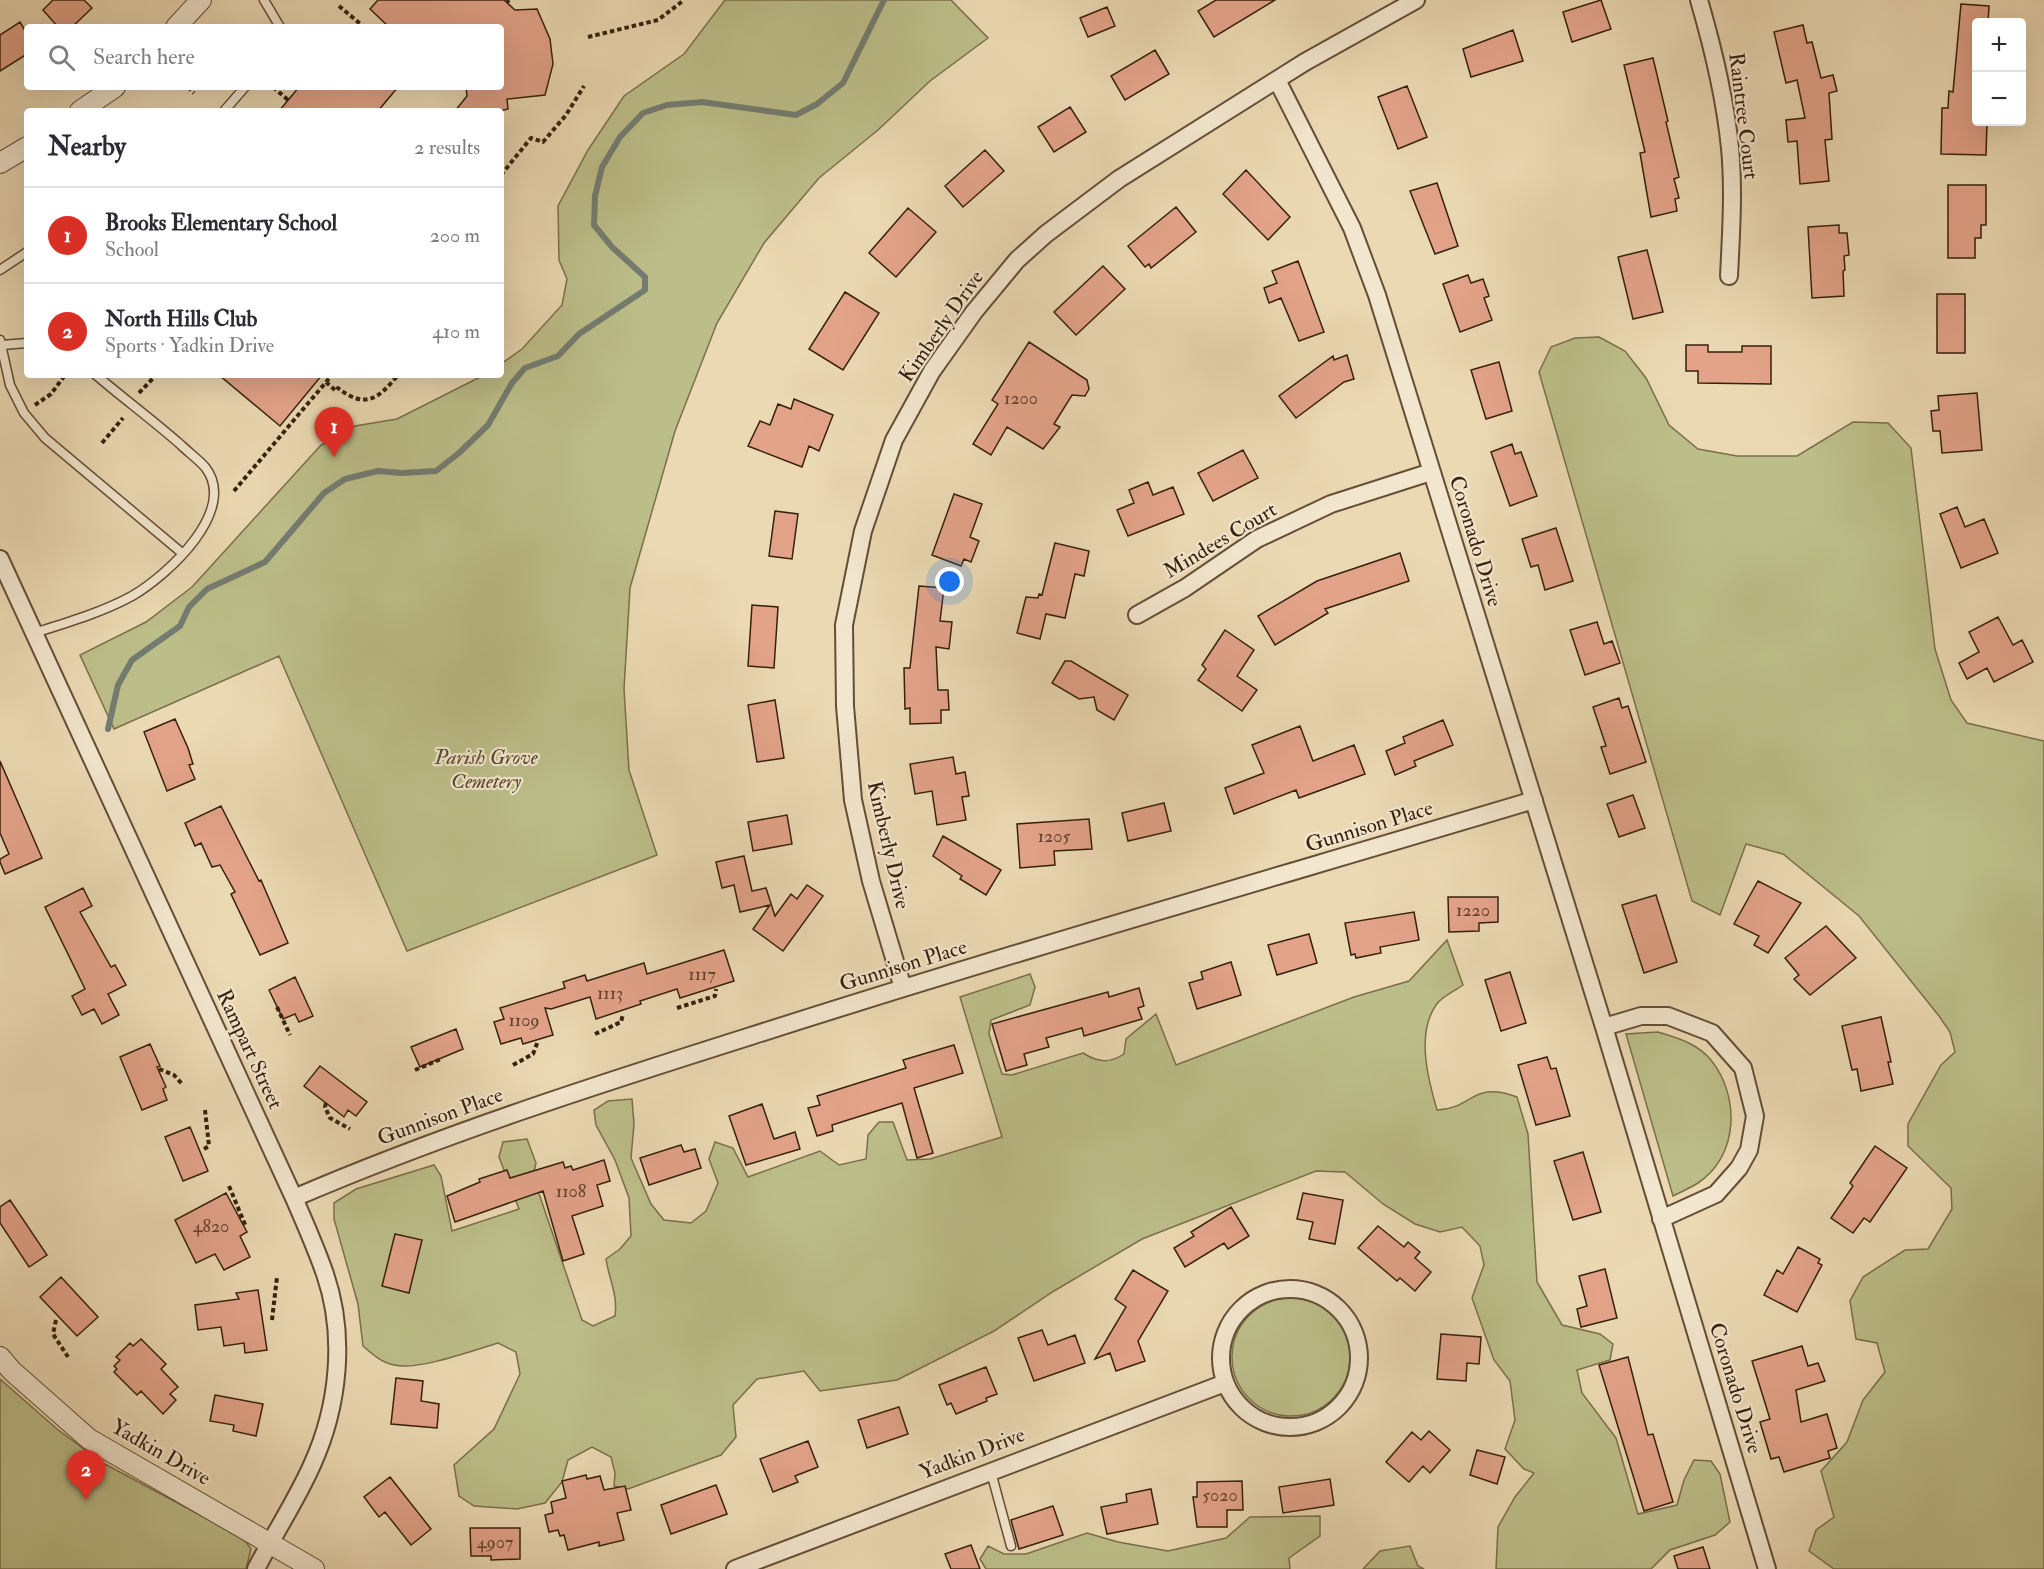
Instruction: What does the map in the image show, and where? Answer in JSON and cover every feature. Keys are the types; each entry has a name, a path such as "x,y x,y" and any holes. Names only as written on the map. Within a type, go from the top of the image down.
{"street":[{"path":"179,24 201,0"},
{"name":"Kimberly Drive","path":"903,988 871,881 853,800 845,700 845,619 863,531 894,440 932,371 974,312 1017,260 1082,205 1119,179 1277,80 1394,10 1416,0"},
{"name":"Raintree Court","path":"1699,0 1711,41 1730,148 1732,219 1729,276"},
{"name":"Coronado Drive","path":"1277,80 1352,228 1377,295 1604,1027 1767,1569"},
{"path":"84,108 111,90"},
{"path":"0,163 24,149"},
{"name":"Mindees Court","path":"1137,615 1185,588 1257,539 1331,504 1431,472"},
{"name":"Rampart Street","path":"0,559 294,1198 325,1274 334,1316 336,1376 330,1416 322,1442 295,1501 256,1569"},
{"name":"Gunnison Place","path":"294,1198 361,1169 525,1108 903,988 1534,800"},
{"path":"1604,1027 1641,1016 1668,1016 1713,1033 1743,1068 1755,1116 1749,1150 1739,1168 1716,1194 1661,1219"},
{"path":"1287,1288 1316,1293 1335,1304 1349,1320 1358,1341 1359,1369 1351,1392 1338,1408 1317,1421 1296,1427 1268,1423 1246,1411 1225,1383 1221,1355 1225,1334 1238,1313 1260,1296 1287,1288"},
{"name":"Yadkin Drive","path":"0,1357 12,1371 89,1439 314,1569"},
{"name":"Yadkin Drive","path":"735,1569 1225,1383"}],"lane":[{"path":"264,0 278,24"},
{"path":"227,108 242,90"},
{"path":"0,270 24,254"},
{"path":"24,343 1,342 10,385 24,413 45,438 182,553"},
{"path":"34,633 129,597 162,575 205,525 214,508 215,492 211,479 196,459 100,378"},
{"path":"991,1472 1011,1546"}],"path":[{"path":"588,37 658,20 684,0"},
{"path":"339,6 360,24"},
{"path":"504,171 531,138 543,142 566,115 584,86"},
{"path":"191,90 194,93"},
{"path":"276,90 288,100"},
{"path":"35,405 51,394 63,378"},
{"path":"139,393 153,378"},
{"path":"234,491 329,378"},
{"path":"326,382 336,391 338,388 349,397 358,400 371,399 380,394 395,378"},
{"path":"102,443 123,418"},
{"path":"677,1008 715,996 716,989"},
{"path":"277,1007 290,1035"},
{"path":"595,1034 621,1022 623,1014"},
{"path":"513,1065 533,1054 538,1041"},
{"path":"415,1070 441,1059"},
{"path":"159,1069 174,1075 183,1085"},
{"path":"326,1103 325,1107 330,1118 350,1129"},
{"path":"204,1149 209,1146 205,1110"},
{"path":"229,1186 246,1227"},
{"path":"272,1320 277,1277"},
{"path":"56,1320 53,1334 68,1357"}],"green space":[{"name":"Parish Grove Cemetery","path":"725,0 951,0 988,38 930,81 878,130 819,178 764,243 717,323 675,431 630,588 624,689 629,770 657,855 407,951 279,656 114,729 80,655 146,622 192,587 321,445 355,426 397,419 478,378 504,378 504,362 522,349 562,305 567,279 559,260 558,206 588,150 624,96 684,54"},
{"path":"1599,337 1625,351 1646,378 1669,425 1698,449 1737,456 1797,456 1853,422 1888,423 1911,448 1935,649 1951,700 1967,723 2044,741 2044,1569 1834,1569 1809,1551 1816,1530 1834,1517 1821,1471 1847,1442 1863,1400 1885,1372 1877,1343 1856,1339 1850,1301 1863,1277 1905,1250 1928,1249 1952,1209 1951,1188 1908,1146 1908,1124 1941,1065 1955,1052 1950,1032 1939,1016 1859,916 1783,854 1746,844 1720,915 1692,901 1539,372 1551,347 1575,338"},
{"path":"1447,940 1463,985 1438,1002 1426,1029 1427,1071 1437,1110 1458,1105 1482,1093 1502,1093 1517,1097 1528,1134 1537,1282 1562,1325 1600,1334 1613,1344 1610,1360 1577,1370 1582,1393 1616,1438 1638,1514 1677,1505 1684,1480 1694,1460 1711,1461 1720,1474 1730,1522 1715,1535 1670,1550 1651,1569 1496,1569 1498,1527 1515,1497 1534,1473 1524,1469 1505,1449 1515,1420 1510,1381 1494,1360 1472,1298 1484,1265 1480,1246 1462,1227 1440,1232 1415,1224 1383,1204 1345,1172 1316,1171 1142,1239 1054,1291 994,1331 897,1380 820,1391 804,1371 757,1379 733,1405 736,1437 721,1455 628,1489 614,1486 615,1473 611,1457 592,1447 568,1460 562,1482 545,1503 517,1509 474,1506 459,1496 454,1465 494,1429 520,1374 516,1352 498,1343 431,1363 404,1366 385,1362 363,1346 358,1304 334,1219 334,1203 356,1189 434,1165 441,1176 452,1231 519,1209 499,1157 503,1142 527,1139 536,1163 533,1176 582,1320 593,1326 615,1316 614,1294 606,1259 620,1249 631,1236 629,1198 615,1160 596,1125 594,1110 608,1101 632,1099 634,1124 631,1158 651,1204 664,1220 691,1223 706,1211 718,1183 709,1159 715,1142 733,1148 748,1177 820,1151 839,1165 866,1159 868,1135 879,1122 893,1122 907,1160 930,1159 1002,1137 960,997 1030,974 1035,987 1030,1005 991,1020 989,1034 1002,1074 1012,1075 1083,1053 1098,1060 1113,1059 1124,1054 1126,1039 1156,1014 1176,1065 1354,997 1409,981"},
{"path":"1658,1032 1686,1042 1699,1049 1711,1060 1727,1091 1730,1108 1731,1125 1728,1142 1712,1171 1698,1183 1673,1196 1626,1034"},
{"path":"1291,1298 1314,1302 1333,1315 1346,1334 1350,1357 1346,1380 1333,1399 1314,1412 1291,1416 1268,1412 1249,1399 1236,1380 1232,1357 1236,1334 1249,1315 1268,1302"},
{"path":"0,1379 57,1429 103,1463 243,1538 251,1549 246,1569 0,1569"},
{"path":"1320,1516 1320,1536 1289,1558 1290,1569 986,1569 980,1559 988,1546 1004,1554 1026,1554 1087,1533 1118,1542 1168,1551 1226,1538 1250,1517"},
{"path":"1410,1546 1418,1566 1424,1569 1363,1569 1380,1551"}],"building":[{"path":"53,0 84,0 92,8 75,24 55,24 43,10"},
{"path":"378,0 504,0 515,10 537,9 550,39 553,64 545,95 507,99 508,109 504,110 504,108 457,108 467,96 466,90 504,90 504,24 386,24 370,9"},
{"path":"1216,0 1275,0 1214,37 1198,11"},
{"path":"1601,0 1611,29 1572,42 1563,12"},
{"path":"1961,4 1989,6 1988,18 1972,18 1972,126 1987,126 1986,155 1941,154 1942,108 1948,108 1949,91 1953,92"},
{"path":"1107,7 1115,26 1088,37 1080,18"},
{"path":"20,22 24,29 24,56 0,71 0,35"},
{"path":"1803,25 1807,43 1812,42 1821,78 1833,75 1837,91 1829,93 1832,139 1825,140 1829,181 1800,184 1797,141 1788,142 1786,120 1805,118 1797,80 1786,83 1774,32"},
{"path":"1513,30 1523,61 1471,77 1463,49"},
{"path":"1155,50 1169,74 1125,100 1111,76"},
{"path":"1653,58 1679,177 1674,179 1679,198 1675,199 1677,211 1651,217 1640,153 1645,152 1624,65"},
{"path":"1407,86 1427,137 1398,149 1378,97"},
{"path":"296,90 396,90 380,108 282,108"},
{"path":"1070,107 1086,132 1054,152 1038,127"},
{"path":"985,150 1004,171 963,207 945,186"},
{"path":"1246,170 1290,217 1268,240 1223,194"},
{"path":"1437,183 1458,246 1435,254 1410,191"},
{"path":"1948,185 1986,185 1986,225 1981,225 1981,238 1975,238 1975,258 1948,258"},
{"path":"1176,207 1196,232 1151,268 1149,264 1145,267 1128,246"},
{"path":"908,208 936,232 896,277 869,253"},
{"path":"1839,225 1839,233 1847,233 1849,255 1844,256 1844,296 1812,298 1808,227"},
{"path":"1647,250 1663,312 1633,319 1618,257"},
{"path":"1298,261 1324,332 1299,341 1281,298 1269,303 1264,288 1277,283 1272,271"},
{"path":"1103,266 1125,289 1076,335 1054,312"},
{"path":"1468,275 1471,283 1483,279 1489,296 1484,298 1492,320 1460,332 1443,284"},
{"path":"845,292 879,313 843,370 809,349"},
{"path":"1937,294 1965,294 1965,353 1937,353"},
{"path":"1029,342 1087,380 1089,389 1085,396 1072,395 1054,424 1060,427 1043,449 1007,427 991,455 973,444 998,404 992,400"},
{"path":"1686,345 1708,345 1708,352 1742,352 1742,346 1771,346 1771,384 1698,383 1698,371 1686,371"},
{"path":"1347,355 1354,379 1344,382 1296,418 1279,396 1333,356 1334,360"},
{"path":"1499,362 1512,411 1486,419 1471,370"},
{"path":"223,378 320,378 280,426"},
{"path":"1977,393 1982,450 1942,453 1940,431 1933,431 1931,411 1939,410 1938,396"},
{"path":"794,399 833,415 819,451 809,446 802,467 748,446 760,421 770,425 778,404 791,409"},
{"path":"1512,444 1515,454 1521,452 1537,496 1510,506 1491,452"},
{"path":"1243,450 1258,478 1213,501 1198,473"},
{"path":"1148,482 1153,495 1173,487 1184,514 1128,536 1117,510 1134,503 1129,490"},
{"path":"954,494 982,504 970,537 979,541 971,562 964,559 961,566 932,555"},
{"path":"1957,507 1965,527 1984,519 1998,553 1961,568 1940,514"},
{"path":"775,511 798,514 792,559 769,556"},
{"path":"1556,528 1573,581 1545,590 1538,565 1531,567 1522,539"},
{"path":"1055,543 1089,551 1084,576 1075,574 1065,618 1046,614 1040,639 1017,633 1026,597 1038,598 1039,594 1042,595"},
{"path":"1400,553 1409,581 1325,609 1328,613 1275,645 1258,616 1317,581"},
{"path":"919,586 944,588 940,621 952,622 949,649 936,647 938,690 948,690 949,710 941,710 941,723 910,724 910,708 905,709 904,668 910,668"},
{"path":"752,605 778,607 774,668 748,666"},
{"path":"1998,617 2013,645 2022,640 2033,662 1994,682 1987,668 1967,679 1959,663 1979,652 1969,632"},
{"path":"1597,622 1604,644 1612,641 1620,663 1585,675 1570,630"},
{"path":"1225,630 1254,650 1237,676 1257,690 1242,711 1198,680 1206,669 1202,665"},
{"path":"1065,661 1071,661 1128,695 1114,720 1097,710 1094,697 1079,699 1052,683"},
{"path":"1619,698 1622,708 1628,706 1646,762 1610,774 1601,747 1606,746 1593,707"},
{"path":"775,700 784,758 757,762 748,705"},
{"path":"175,719 188,748 193,764 189,765 195,779 167,791 144,732"},
{"path":"1443,720 1453,745 1414,761 1416,766 1395,775 1386,751 1405,743 1403,737"},
{"path":"1300,726 1313,761 1354,745 1365,774 1299,798 1296,790 1234,814 1225,788 1264,773 1252,745"},
{"path":"953,757 956,774 965,772 969,796 962,797 966,820 937,825 932,791 915,794 910,764"},
{"path":"0,761 42,858 5,874 0,859 9,854 0,833"},
{"path":"1633,795 1645,828 1619,837 1607,804"},
{"path":"1164,803 1171,831 1128,841 1122,813"},
{"path":"221,806 259,881 261,880 288,943 260,955 231,894 235,892 220,865 212,867 201,843 195,846 185,823"},
{"path":"787,815 792,844 753,851 748,822"},
{"path":"1089,819 1092,849 1054,851 1055,865 1020,868 1017,824"},
{"path":"943,836 1001,870 986,895 960,879 962,876 933,856"},
{"path":"744,856 752,891 766,888 775,916 791,894 797,899 807,885 823,896 783,951 753,929 770,905 740,912 734,885 722,888 716,862"},
{"path":"1758,881 1801,903 1768,953 1754,945 1759,936 1734,924"},
{"path":"83,888 92,906 80,912 111,967 115,965 126,985 108,994 119,1015 102,1024 94,1009 82,1015 72,996 85,989 45,907"},
{"path":"1656,895 1677,962 1644,973 1622,905"},
{"path":"1448,897 1498,897 1498,922 1479,923 1479,931 1449,932"},
{"path":"1414,912 1419,940 1380,947 1381,953 1356,958 1355,954 1351,955 1345,923"},
{"path":"1826,926 1856,958 1810,995 1794,979 1799,975 1785,958"},
{"path":"1309,934 1317,963 1277,975 1268,945"},
{"path":"724,950 734,981 680,998 677,989 596,1019 590,997 551,1009 545,1008 553,1035 523,1044 521,1038 501,1044 494,1022 504,1019 500,1008 565,988 563,982 585,975 587,981 644,963 647,974"},
{"path":"1231,962 1241,995 1197,1009 1189,983 1203,979 1201,972"},
{"path":"1510,972 1526,1023 1501,1031 1485,980"},
{"path":"295,977 313,1016 299,1022 295,1014 283,1019 269,990"},
{"path":"1139,988 1144,1006 1138,1008 1142,1019 1084,1036 1082,1028 1046,1038 1049,1047 1024,1054 1027,1065 1006,1071 992,1024 1108,992 1109,997"},
{"path":"1881,1017 1891,1062 1888,1062 1893,1084 1861,1091 1857,1069 1852,1070 1842,1026"},
{"path":"456,1029 463,1049 420,1067 411,1047"},
{"path":"150,1044 160,1066 157,1067 166,1087 163,1089 167,1100 142,1110 120,1057"},
{"path":"954,1045 963,1073 914,1088 933,1153 917,1158 902,1103 832,1125 833,1131 817,1136 808,1108 820,1105 817,1096 906,1068 903,1060"},
{"path":"1547,1057 1551,1069 1556,1068 1570,1116 1536,1125 1518,1065"},
{"path":"320,1066 367,1102 356,1116 348,1110 344,1117 304,1086"},
{"path":"762,1104 774,1139 795,1132 800,1149 746,1165 729,1116"},
{"path":"190,1127 208,1171 183,1181 165,1137"},
{"path":"681,1145 684,1152 695,1149 701,1168 649,1185 640,1158"},
{"path":"1875,1146 1907,1168 1870,1222 1864,1218 1853,1233 1831,1218 1853,1186 1850,1183"},
{"path":"1583,1152 1601,1212 1573,1220 1554,1161"},
{"path":"604,1160 610,1181 597,1185 603,1206 572,1216 584,1254 563,1261 543,1191 455,1222 447,1196 480,1182 479,1179 507,1170 510,1178 563,1162 565,1168 571,1166 573,1170"},
{"path":"226,1193 247,1232 240,1236 250,1257 224,1270 215,1254 196,1263 175,1220"},
{"path":"1303,1193 1343,1200 1335,1244 1309,1239 1313,1222 1297,1219"},
{"path":"10,1200 47,1255 29,1267 0,1223 0,1207"},
{"path":"1231,1207 1249,1236 1228,1249 1224,1243 1185,1267 1174,1248 1194,1236 1191,1232"},
{"path":"1378,1226 1404,1247 1408,1242 1420,1252 1415,1258 1431,1272 1415,1291 1400,1278 1397,1281 1358,1248"},
{"path":"395,1234 422,1240 409,1293 382,1286"},
{"path":"1798,1247 1820,1259 1818,1263 1822,1265 1797,1312 1764,1295 1777,1270 1783,1274"},
{"path":"1605,1269 1617,1318 1581,1327 1577,1309 1587,1306 1579,1276"},
{"path":"1133,1270 1168,1291 1138,1341 1145,1361 1116,1371 1110,1353 1095,1359 1126,1307 1115,1299"},
{"path":"61,1277 98,1317 77,1336 40,1297"},
{"path":"258,1290 267,1350 245,1353 244,1343 224,1346 221,1327 198,1330 195,1305 239,1299 236,1293"},
{"path":"1042,1330 1048,1345 1075,1335 1085,1363 1034,1381 1018,1338"},
{"path":"1441,1334 1481,1337 1479,1364 1467,1363 1466,1381 1437,1379"},
{"path":"141,1339 166,1364 161,1369 178,1387 170,1394 176,1400 163,1414 141,1391 137,1395 114,1372 117,1369 114,1366 120,1360 116,1357 130,1343 133,1346"},
{"path":"1802,1346 1808,1366 1818,1363 1825,1381 1796,1390 1801,1422 1827,1414 1837,1448 1828,1451 1830,1458 1784,1472 1779,1457 1771,1459 1760,1422 1770,1419 1752,1361"},
{"path":"1628,1357 1648,1435 1653,1434 1673,1502 1644,1511 1599,1365"},
{"path":"986,1367 997,1394 986,1398 987,1401 956,1414 951,1403 947,1405 939,1385"},
{"path":"396,1378 423,1381 421,1401 439,1404 437,1428 391,1424"},
{"path":"215,1395 263,1404 256,1436 233,1431 234,1425 210,1421"},
{"path":"899,1407 908,1434 867,1448 858,1420"},
{"path":"1429,1431 1450,1450 1430,1473 1423,1466 1409,1482 1386,1462 1412,1432 1421,1440"},
{"path":"808,1441 818,1467 795,1476 798,1482 773,1492 760,1459"},
{"path":"1477,1450 1505,1457 1497,1484 1470,1475"},
{"path":"586,1475 587,1479 600,1476 604,1490 625,1486 631,1510 617,1513 624,1540 599,1546 599,1542 568,1550 564,1535 560,1536 558,1530 549,1532 545,1515 553,1513 551,1502 566,1498 562,1481"},
{"path":"390,1477 431,1529 411,1545 385,1512 379,1517 364,1497"},
{"path":"1330,1479 1334,1505 1283,1513 1279,1487"},
{"path":"1242,1481 1243,1510 1227,1510 1227,1527 1197,1527 1193,1497 1197,1497 1197,1482"},
{"path":"716,1485 727,1514 671,1534 661,1505"},
{"path":"1151,1489 1158,1524 1107,1534 1101,1507 1127,1502 1126,1494"},
{"path":"1053,1506 1063,1535 1019,1549 1011,1520"},
{"path":"470,1528 520,1528 520,1559 491,1560 491,1556 471,1556"},
{"path":"971,1545 980,1569 951,1569 945,1554"},
{"path":"1703,1547 1710,1569 1678,1569 1674,1556"}],"waterway":[{"path":"108,729 118,685 132,660 180,626 189,607 207,589 265,562 324,493 345,479 378,471 402,473 436,471 488,425 512,383 525,368 558,356 579,334 645,290 645,277 612,247 594,225 595,196 602,167 620,137 643,113 667,105 702,102 796,115 817,104 843,83 884,0"}],"place":[{"name":"Brooks Elementary School","path":"334,457"},
{"name":"North Hills Club","path":"86,1500"}]}
